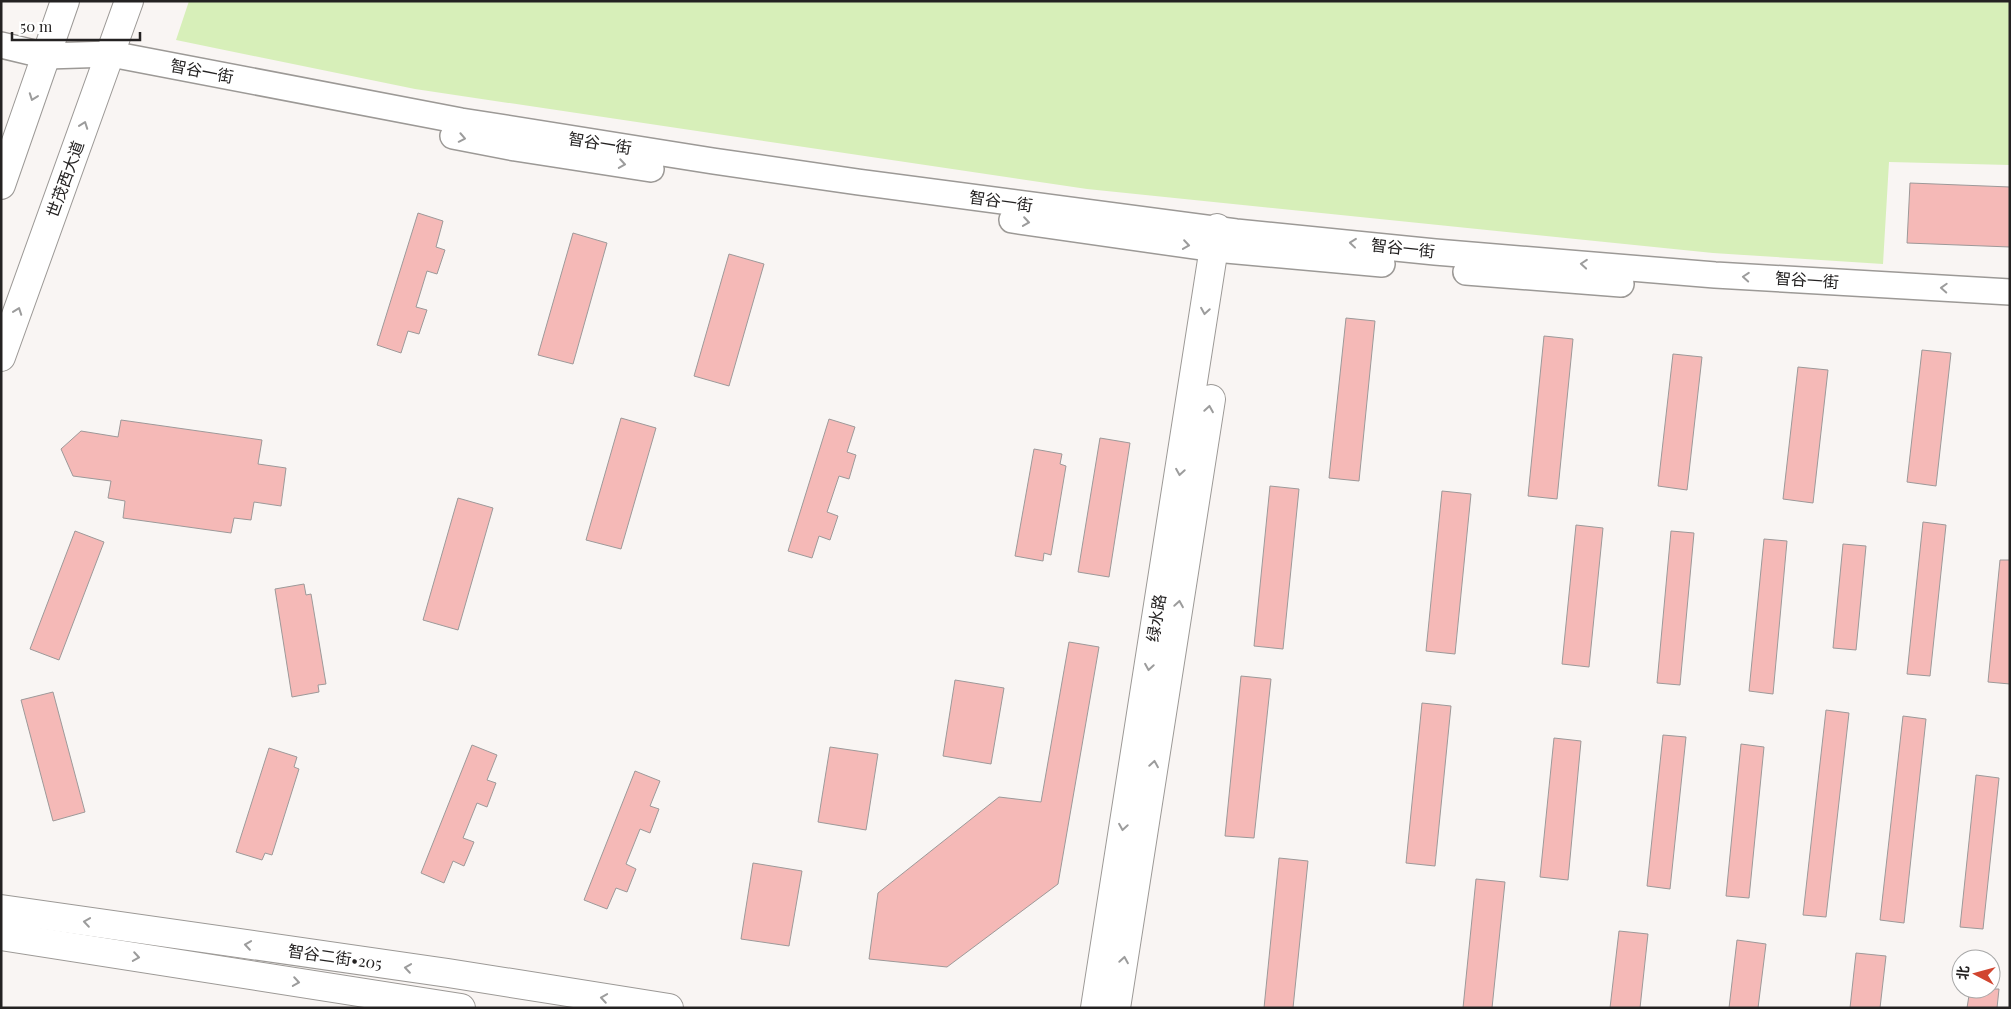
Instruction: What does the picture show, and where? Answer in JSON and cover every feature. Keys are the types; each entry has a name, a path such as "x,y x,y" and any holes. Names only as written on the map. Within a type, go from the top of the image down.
{"main road":[{"path":"1,185 66,1"},
{"name":"世茂西大道","path":"1,357 129,1"},
{"name":"绿水路","path":"1095,1008 1226,240"},
{"name":"绿水路","path":"1116,1008 1226,240"},
{"name":"智谷二街•205","path":"1,909 669,1008"},
{"name":"智谷二街•205","path":"1,936 448,1007"}],"street":[{"name":"智谷一街","path":"1,45 47,56 108,61 515,148 768,186 1544,279 1810,298 2010,308"},
{"name":"智谷一街","path":"1226,240 1436,252 1715,275 2010,292"},
{"path":"448,974 448,1007"}],"green space":[{"path":"189,1 2010,1 2010,165 1889,162 1883,264 1713,253 1087,189 415,89 176,40"}],"building":[{"path":"1910,183 2010,187 2010,247 1907,243"},
{"path":"418,213 443,221 436,247 445,250 437,274 427,271 416,307 427,310 419,334 408,331 401,353 377,345"},
{"path":"573,233 607,243 573,364 538,355"},
{"path":"729,254 764,264 729,386 694,376"},
{"path":"1346,318 1375,321 1359,481 1329,478"},
{"path":"1544,336 1573,339 1557,499 1528,496"},
{"path":"1922,350 1951,353 1936,486 1907,482"},
{"path":"1673,354 1702,357 1687,490 1658,486"},
{"path":"1798,367 1828,370 1813,503 1783,499"},
{"path":"621,418 656,428 621,549 586,540"},
{"path":"829,419 855,427 847,452 856,455 849,479 839,476 827,512 838,516 830,540 819,536 812,558 788,551"},
{"path":"121,420 262,440 258,464 286,468 281,506 254,502 251,520 234,518 231,533 123,518 125,501 108,498 111,481 73,476 61,449 81,431 118,437"},
{"path":"1100,438 1130,443 1109,577 1078,572"},
{"path":"1034,449 1062,454 1060,464 1066,466 1051,555 1044,553 1043,561 1015,556"},
{"path":"1270,486 1299,489 1283,649 1254,646"},
{"path":"1442,491 1471,494 1455,654 1426,651"},
{"path":"458,498 493,508 458,630 423,620"},
{"path":"1923,522 1946,525 1930,676 1907,674"},
{"path":"1576,525 1603,528 1589,667 1562,664"},
{"path":"75,531 104,542 59,660 30,649"},
{"path":"1671,531 1694,533 1680,685 1657,683"},
{"path":"1764,539 1787,541 1773,694 1749,691"},
{"path":"1843,544 1866,546 1856,650 1833,648"},
{"path":"2000,560 2010,560 2010,684 1988,682"},
{"path":"304,584 306,595 311,594 326,684 318,685 319,692 292,697 275,589"},
{"path":"1069,642 1099,647 1058,884 947,967 869,959 878,893 999,797 1041,802"},
{"path":"1241,676 1271,679 1254,838 1225,836"},
{"path":"955,680 1004,688 991,764 943,756"},
{"path":"53,692 85,812 53,821 21,700"},
{"path":"1422,703 1451,706 1435,866 1406,863"},
{"path":"1826,710 1849,713 1826,917 1803,915"},
{"path":"1903,716 1926,719 1904,923 1880,920"},
{"path":"1663,735 1686,737 1670,889 1647,886"},
{"path":"1554,738 1581,741 1568,880 1540,877"},
{"path":"1741,744 1764,747 1749,898 1726,896"},
{"path":"472,745 497,755 487,780 496,783 487,807 477,803 463,838 474,842 464,866 453,861 444,883 421,873"},
{"path":"830,747 878,754 866,830 818,822"},
{"path":"269,748 297,757 294,767 299,769 272,855 265,853 262,860 236,852"},
{"path":"635,771 660,781 650,806 659,809 650,833 640,829 626,864 636,869 627,892 616,888 607,909 584,900"},
{"path":"1976,775 1999,778 1983,929 1960,927"},
{"path":"1279,858 1308,861 1293,1008 1264,1008"},
{"path":"753,863 802,871 789,946 741,939"},
{"path":"1476,879 1505,882 1492,1008 1463,1008"},
{"path":"1619,931 1648,934 1640,1008 1610,1008"},
{"path":"1737,940 1766,944 1758,1008 1729,1008"},
{"path":"1856,953 1886,956 1880,1008 1850,1008"},
{"path":"1968,999 1998,999 1997,1008 1967,1008"}]}
